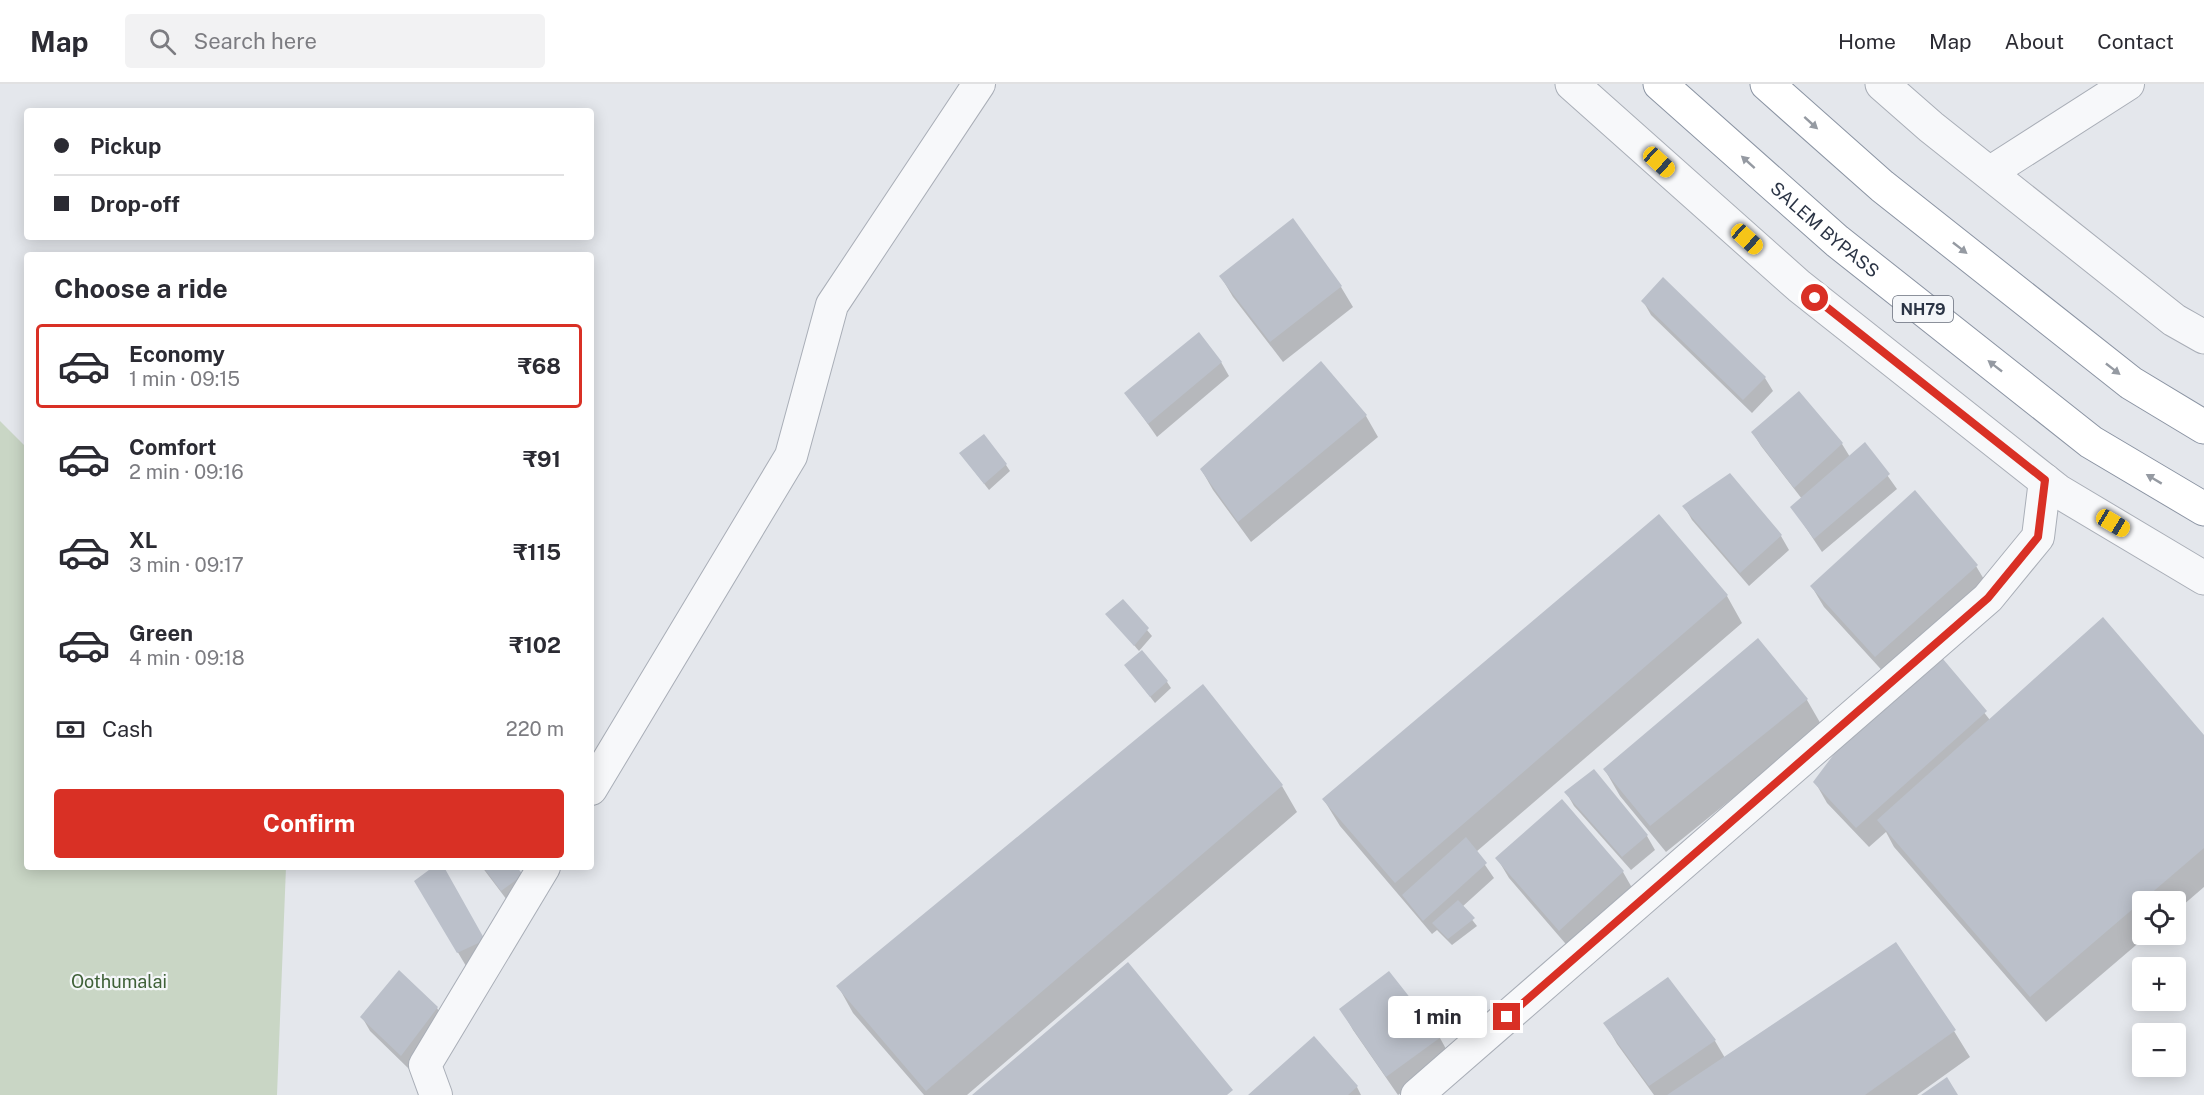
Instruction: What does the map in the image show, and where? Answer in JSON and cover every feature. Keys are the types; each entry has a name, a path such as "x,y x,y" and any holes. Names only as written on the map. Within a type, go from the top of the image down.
{"highway":[{"name":"SALEM BYPASS","path":"1660,84 1837,241 2091,442 2204,509"},
{"path":"1767,84 1882,186 2131,383 2204,427"}],"street":[{"path":"594,784 791,456 832,305 980,84"},
{"path":"1572,84 1799,285 2045,480 2204,578"},
{"path":"1882,84 1931,127 2174,320 2204,337"},
{"path":"1989,173 2128,84"},
{"path":"1417,1095 1988,598 2038,537 2045,480"},
{"path":"436,1095 425,1065 542,870"}],"green space":[{"name":"Oothumalai","path":"0,421 24,445 24,870 286,870 277,1095 0,1095"}],"building":[{"path":"1293,218 1342,286 1270,342 1219,276"},
{"path":"1663,277 1766,377 1743,400 1641,301"},
{"path":"1199,332 1222,362 1148,424 1124,393"},
{"path":"1321,361 1367,415 1238,522 1200,469"},
{"path":"1799,391 1843,443 1794,488 1751,432"},
{"path":"984,434 1007,464 984,484 959,453"},
{"path":"1865,442 1890,474 1814,539 1790,507"},
{"path":"1730,473 1782,535 1740,573 1682,506"},
{"path":"1915,490 1978,565 1875,657 1810,586"},
{"path":"1659,514 1728,595 1395,883 1322,799"},
{"path":"1123,599 1149,628 1134,646 1105,614"},
{"path":"2103,617 2204,735 2204,848 2154,891 2132,891 2132,910 2030,997 1877,820"},
{"path":"1758,638 1808,699 1650,826 1603,769"},
{"path":"1142,650 1168,681 1150,697 1124,665"},
{"path":"1943,659 1987,711 1856,828 1813,782 1837,750"},
{"path":"1203,684 1283,785 926,1091 836,986"},
{"path":"1594,769 1648,835 1622,857 1564,792"},
{"path":"1562,799 1624,871 1559,931 1495,858"},
{"path":"1466,837 1487,863 1423,921 1402,895"},
{"path":"429,870 446,870 485,940 457,953 414,881"},
{"path":"485,870 519,870 523,875 501,891"},
{"path":"1458,900 1475,918 1448,939 1432,923"},
{"path":"1896,942 1956,1030 1865,1095 1667,1095"},
{"path":"1128,962 1233,1090 1227,1095 972,1095"},
{"path":"399,970 438,1007 401,1056 360,1017"},
{"path":"1389,971 1441,1037 1386,1077 1339,1009"},
{"path":"1668,977 1716,1040 1649,1086 1603,1023"},
{"path":"1314,1036 1358,1086 1348,1095 1248,1095"},
{"path":"1947,1077 1958,1095 1921,1095"}],"route":[{"path":"1507,1017 1988,598 2038,537 2045,480 1815,298"}]}
